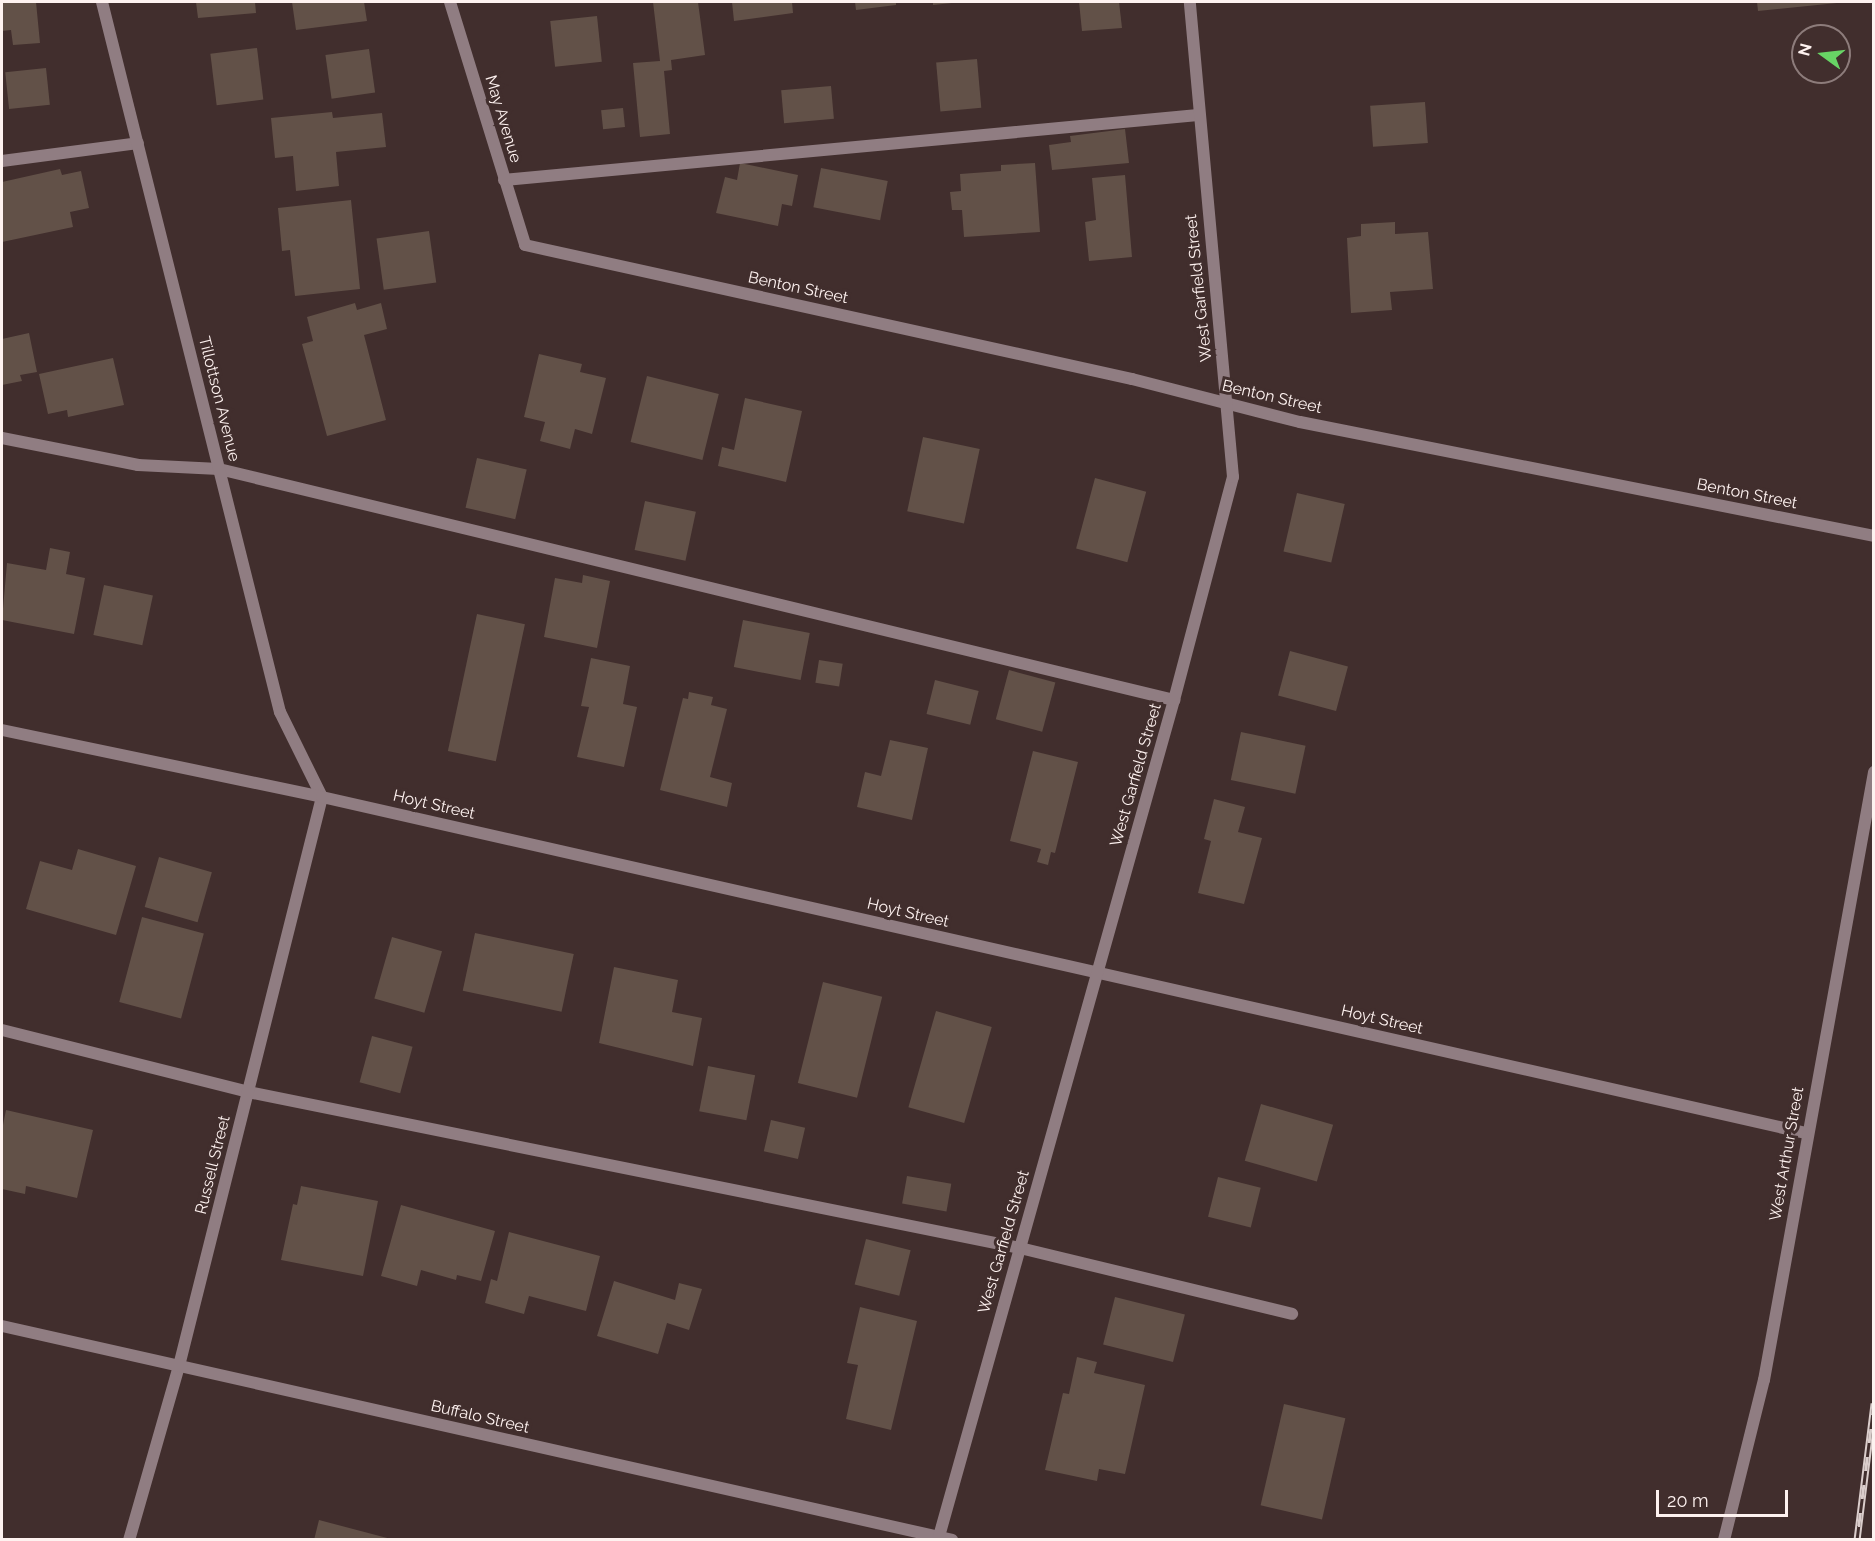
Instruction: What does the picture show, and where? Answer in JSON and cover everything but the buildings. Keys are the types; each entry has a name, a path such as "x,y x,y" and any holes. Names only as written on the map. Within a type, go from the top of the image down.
{"street":[{"name":"Tillottson Avenue","path":"102,2 280,712 322,797"},
{"name":"May Avenue","path":"450,2 525,245"},
{"name":"West Garfield Street","path":"938,1538 1174,700 1233,477 1228,405 1198,115 1190,2"},
{"path":"504,180 1198,115"},
{"path":"2,161 138,143"},
{"name":"Benton Street","path":"525,245 1132,379 1228,405 1874,536"},
{"path":"2,438 138,465 219,469 1174,700"},
{"name":"Hoyt Street","path":"2,730 322,797 1806,1133"},
{"name":"West Arthur Street","path":"1724,1539 1764,1380 1806,1133 1874,772"},
{"name":"Russell Street","path":"129,1539 179,1366 322,797"},
{"path":"2,1030 248,1092 1020,1248 1292,1314"},
{"name":"Buffalo Street","path":"2,1326 938,1538 952,1539"}],"railway":[{"path":"1857,1540 1874,1403"}]}
